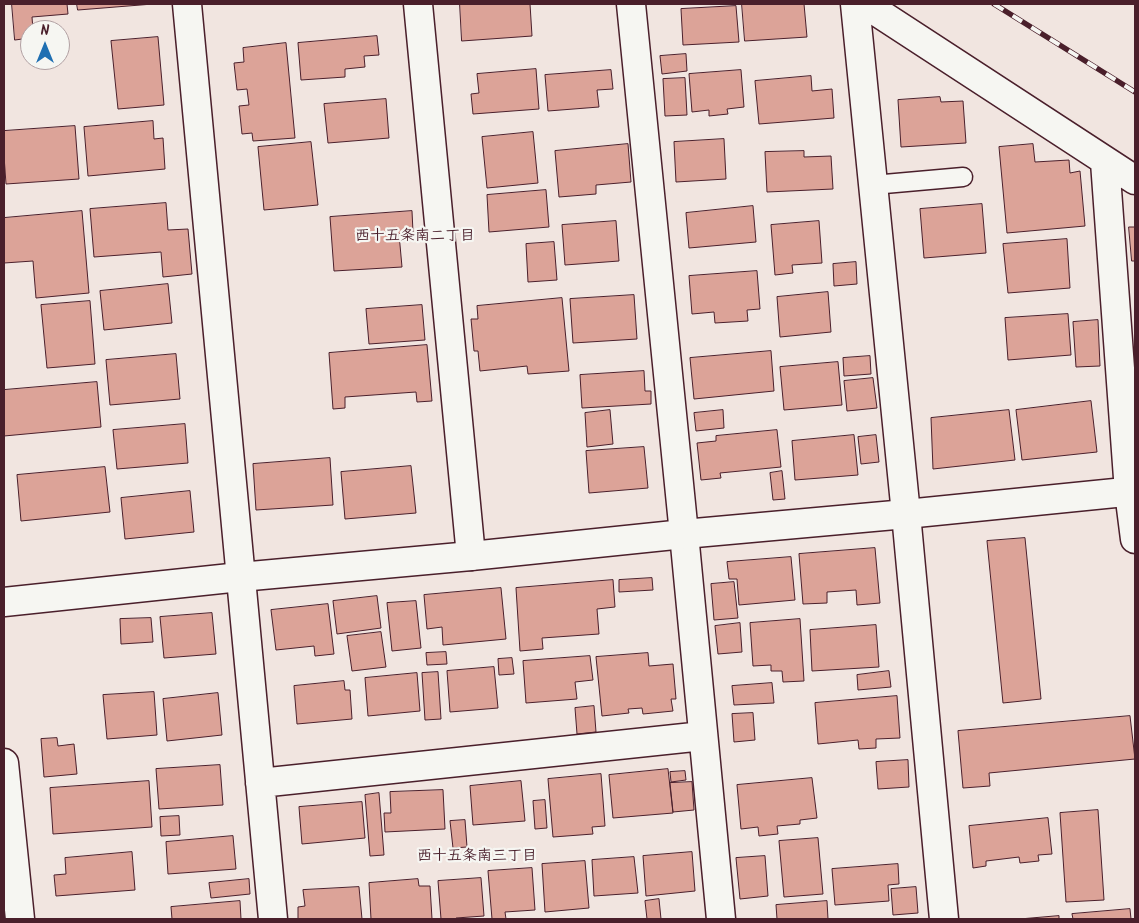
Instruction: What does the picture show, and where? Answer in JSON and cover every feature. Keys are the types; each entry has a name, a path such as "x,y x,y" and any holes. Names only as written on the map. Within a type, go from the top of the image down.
{"street":[{"path":"187,4 273,919"},
{"path":"418,4 471,556"},
{"path":"630,4 721,919"},
{"path":"855,4 944,919"},
{"path":"864,4 1135,180"},
{"path":"1105,162 1135,539"},
{"path":"4,602 240,577 1132,492"},
{"path":"260,783 703,736"},
{"path":"4,763 20,919"}],"lane":[{"path":"873,185 963,177"}],"building":[{"path":"12,4 67,4 68,14 32,17 32,20 20,20 20,39 15,40"},
{"path":"77,4 153,4 78,10"},
{"path":"460,4 530,4 532,36 462,41"},
{"path":"742,4 804,4 807,37 745,41"},
{"path":"736,6 739,42 683,45 681,9"},
{"path":"377,36 379,55 364,56 365,67 345,69 345,77 301,80 298,43"},
{"path":"158,37 164,105 118,109 111,41"},
{"path":"286,43 295,138 253,141 252,133 242,134 239,106 249,105 247,89 237,90 234,63 244,62 243,48"},
{"path":"686,54 687,71 662,74 660,56"},
{"path":"536,69 539,109 473,114 471,94 479,93 477,74"},
{"path":"611,70 613,89 597,90 599,107 548,111 545,75"},
{"path":"741,70 744,107 727,109 728,114 709,116 709,110 692,112 689,74"},
{"path":"811,76 812,91 832,89 834,118 759,124 755,81"},
{"path":"685,78 687,115 665,116 663,79"},
{"path":"940,97 941,102 963,101 966,143 901,147 898,100"},
{"path":"386,99 389,138 328,143 324,104"},
{"path":"153,121 154,139 163,138 165,169 88,176 84,127"},
{"path":"75,126 79,179 6,184 4,131"},
{"path":"533,132 538,183 487,188 482,137"},
{"path":"724,139 726,179 676,182 674,142"},
{"path":"311,142 318,205 264,210 258,147"},
{"path":"628,144 631,182 596,185 596,194 559,197 555,151"},
{"path":"1033,144 1035,162 1069,160 1070,173 1080,171 1085,226 1007,233 999,147"},
{"path":"804,151 804,157 831,156 833,189 767,192 765,152"},
{"path":"546,190 549,227 489,232 487,195"},
{"path":"166,203 168,230 188,229 192,274 163,277 161,252 94,257 90,209"},
{"path":"982,204 986,253 924,258 920,209"},
{"path":"753,206 756,242 689,248 686,213"},
{"path":"82,211 89,293 36,298 33,261 4,263 4,218"},
{"path":"412,211 413,232 399,234 402,267 334,271 330,217"},
{"path":"616,221 619,261 565,265 562,225"},
{"path":"819,221 822,263 792,265 793,273 775,275 771,225"},
{"path":"1129,227 1135,227 1135,261 1132,261"},
{"path":"1067,239 1070,288 1008,293 1003,244"},
{"path":"554,242 557,280 528,282 526,244"},
{"path":"856,262 857,284 834,286 833,264"},
{"path":"757,271 760,309 747,310 748,321 715,323 714,312 692,314 689,276"},
{"path":"168,284 172,323 104,330 100,291"},
{"path":"828,292 831,332 780,337 777,297"},
{"path":"634,295 637,339 573,343 570,299"},
{"path":"562,298 569,371 528,374 527,366 480,371 478,351 474,351 471,319 478,319 477,306"},
{"path":"90,301 95,364 47,368 41,305"},
{"path":"422,305 425,340 369,344 366,309"},
{"path":"1068,314 1071,355 1008,360 1005,318"},
{"path":"1098,320 1100,366 1076,367 1073,322"},
{"path":"427,345 432,401 417,402 416,392 345,397 345,408 333,409 329,353"},
{"path":"771,351 774,391 694,399 690,358"},
{"path":"176,354 180,399 110,405 106,360"},
{"path":"870,356 871,374 844,376 843,358"},
{"path":"838,362 842,405 784,410 780,367"},
{"path":"644,371 645,391 651,391 651,404 582,408 580,375"},
{"path":"873,378 877,408 847,411 844,381"},
{"path":"97,382 101,427 4,436 4,390"},
{"path":"1091,401 1097,452 1022,460 1016,410"},
{"path":"610,410 613,444 587,447 585,413"},
{"path":"723,410 724,428 696,431 694,413"},
{"path":"1009,410 1015,460 933,469 931,418"},
{"path":"185,424 188,463 117,469 113,430"},
{"path":"777,430 781,467 720,473 721,478 701,480 697,443 716,441 716,436"},
{"path":"854,435 858,475 795,480 792,441"},
{"path":"876,435 879,462 861,464 858,437"},
{"path":"644,447 648,488 589,493 586,451"},
{"path":"330,458 333,505 256,510 253,464"},
{"path":"411,466 416,513 345,519 341,472"},
{"path":"105,467 110,512 21,521 17,475"},
{"path":"782,471 785,499 773,500 770,473"},
{"path":"190,491 194,532 125,539 121,498"},
{"path":"1025,538 1041,699 1003,703 987,541"},
{"path":"875,548 880,603 857,605 856,590 827,592 827,603 803,604 799,554"},
{"path":"791,557 795,600 739,605 737,579 729,579 727,562"},
{"path":"652,578 653,590 619,592 619,580"},
{"path":"613,580 615,607 597,609 599,634 542,638 543,649 520,651 516,588"},
{"path":"734,582 738,618 714,620 711,584"},
{"path":"501,588 506,639 443,645 442,627 427,629 424,595"},
{"path":"377,596 381,628 337,634 333,601"},
{"path":"416,601 421,648 392,651 387,603"},
{"path":"328,604 334,654 315,656 314,646 276,650 271,610"},
{"path":"212,613 216,654 164,658 160,617"},
{"path":"151,618 153,642 121,644 120,619"},
{"path":"800,619 804,681 783,682 782,671 771,671 771,665 753,666 750,623"},
{"path":"740,623 742,652 718,654 715,626"},
{"path":"876,625 879,667 812,671 810,630"},
{"path":"381,632 386,667 352,671 347,636"},
{"path":"446,652 447,664 427,665 426,653"},
{"path":"648,653 649,666 673,664 676,699 671,699 673,711 643,714 642,708 628,709 629,713 602,716 596,657"},
{"path":"590,656 593,680 575,682 577,699 526,703 523,661"},
{"path":"512,658 514,674 499,675 498,659"},
{"path":"494,667 498,708 450,712 447,671"},
{"path":"889,671 891,687 858,690 857,675"},
{"path":"438,672 441,719 425,720 422,673"},
{"path":"417,673 420,711 368,716 365,678"},
{"path":"344,681 345,690 350,690 352,719 297,724 294,686"},
{"path":"772,683 774,703 734,705 732,686"},
{"path":"154,692 157,735 107,739 103,695"},
{"path":"218,693 222,735 167,741 163,699"},
{"path":"897,696 900,738 876,739 876,748 859,749 858,740 818,744 815,703"},
{"path":"594,706 596,732 577,734 575,708"},
{"path":"753,713 755,740 734,742 732,714"},
{"path":"1130,716 1135,759 989,773 990,786 963,788 958,731"},
{"path":"57,738 58,746 74,744 77,774 44,777 41,739"},
{"path":"908,760 909,787 878,789 876,762"},
{"path":"220,765 223,805 159,809 156,769"},
{"path":"668,769 673,813 613,818 609,775"},
{"path":"685,771 686,780 671,782 670,772"},
{"path":"601,774 605,826 592,827 593,834 553,837 548,779"},
{"path":"812,778 817,818 800,820 800,824 777,826 778,834 759,836 758,827 741,829 737,785"},
{"path":"149,781 152,827 53,834 50,788"},
{"path":"521,781 525,821 473,825 470,786"},
{"path":"692,782 694,810 673,812 670,783"},
{"path":"443,790 445,829 385,832 384,813 391,813 390,792"},
{"path":"379,793 384,855 370,856 365,795"},
{"path":"545,800 547,828 535,829 533,801"},
{"path":"362,802 365,838 302,844 299,807"},
{"path":"1098,810 1104,900 1066,902 1060,813"},
{"path":"179,816 180,835 161,836 160,817"},
{"path":"1048,818 1052,854 1038,855 1039,861 1020,863 1019,857 986,861 986,866 973,868 969,826"},
{"path":"465,820 467,847 453,848 450,821"},
{"path":"233,836 236,869 168,874 166,842"},
{"path":"818,838 823,894 784,897 779,841"},
{"path":"132,852 135,890 56,896 54,875 66,874 65,858"},
{"path":"692,852 695,891 646,896 643,856"},
{"path":"765,856 768,896 740,899 736,858"},
{"path":"634,857 638,893 594,896 592,860"},
{"path":"585,861 589,908 545,912 542,864"},
{"path":"898,864 899,884 888,885 889,901 835,905 832,869"},
{"path":"532,868 535,910 505,912 506,919 492,919 488,871"},
{"path":"481,878 484,916 441,919 438,881"},
{"path":"249,879 250,894 211,898 209,883"},
{"path":"418,879 419,886 430,886 432,919 371,919 369,883"},
{"path":"359,887 362,919 298,919 298,907 305,906 303,890"},
{"path":"916,887 918,913 893,915 891,889"},
{"path":"659,899 661,919 647,919 645,901"},
{"path":"240,901 241,919 172,919 171,907"},
{"path":"827,901 828,919 777,919 776,905"},
{"path":"1130,909 1131,919 1073,919 1072,914"},
{"path":"1059,916 1059,919 1020,919"}],"railway":[{"path":"994,4 1135,92"}],"district":[{"name":"西十五条南二丁目","path":"415,237"},
{"name":"西十五条南三丁目","path":"477,857"}]}
